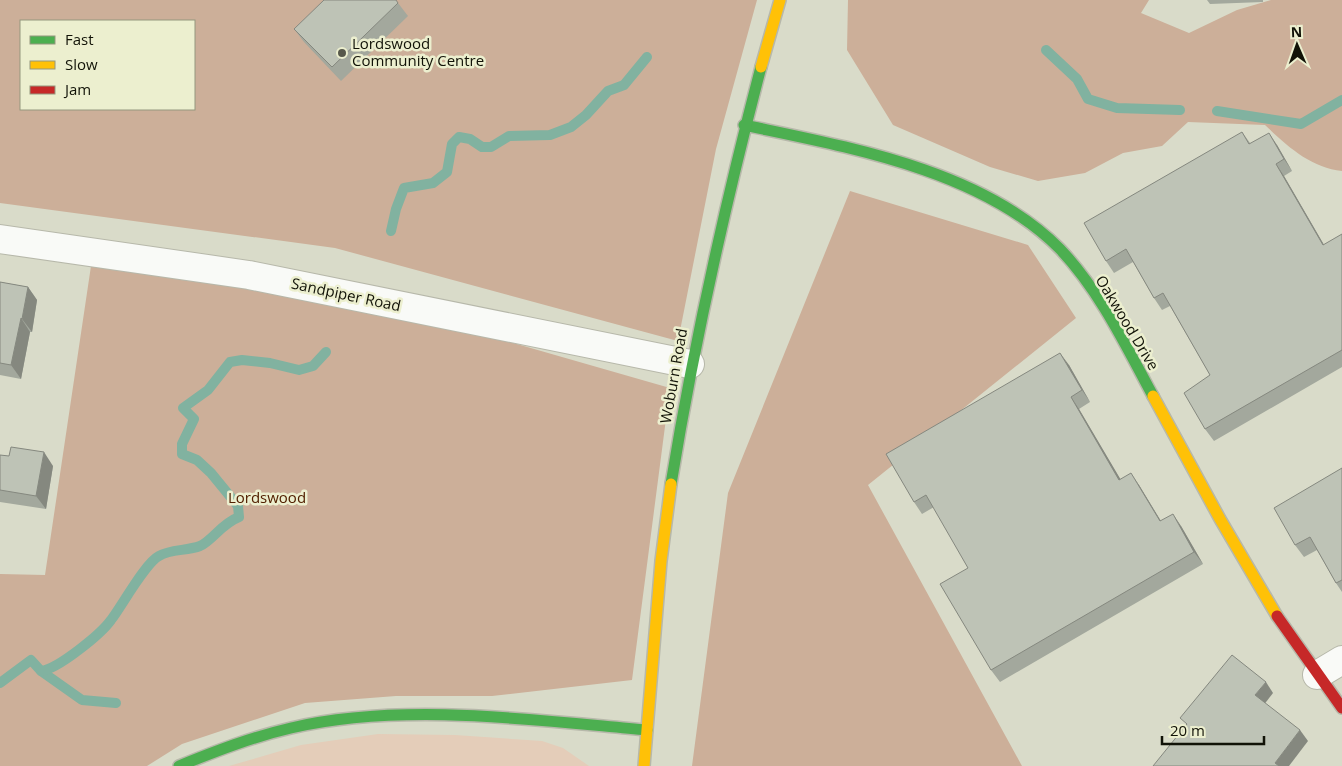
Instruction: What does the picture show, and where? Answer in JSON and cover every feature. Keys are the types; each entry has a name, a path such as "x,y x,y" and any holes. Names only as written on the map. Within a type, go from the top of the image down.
{"street":[{"name":"Woburn Road","path":"644,766 669,494 690,364 744,125 780,0"},
{"name":"Oakwood Drive","path":"744,125 844,147 916,169 974,192 1008,210 1054,244 1085,281 1120,336 1280,623 1342,708"},
{"name":"Sandpiper Road","path":"0,239 249,275 690,364"},
{"path":"1317,675 1342,660"},
{"path":"179,766 274,733 332,720 454,714 648,730"}],"shaded area":[{"path":"378,734 455,735 542,741 563,748 589,766 229,766 301,745"}],"green space":[{"path":"0,0 757,0 716,149 678,341 335,248 0,203"},
{"path":"848,0 1149,0 1141,13 1189,33 1237,10 1271,0 1342,0 1342,171 1320,166 1310,161 1282,141 1265,125 1188,122 1162,146 1123,153 1085,173 1038,181 990,167 893,125 847,50"},
{"path":"850,191 1028,245 1076,318 868,485 1022,766 692,766 728,493"},
{"name":"Lordswood","path":"91,266 370,302 670,388 632,680 492,696 396,696 305,703 182,744 147,766 0,766 0,574 45,575"}],"building":[{"name":"Lordswood Community Centre","path":"324,0 396,0 398,3 332,67 294,29"},
{"path":"1242,132 1249,144 1269,133 1284,159 1276,164 1323,245 1342,234 1342,350 1205,429 1184,393 1210,375 1163,293 1154,298 1126,249 1106,261 1084,223"},
{"path":"0,282 28,287 11,365 0,363"},
{"path":"1060,353 1082,390 1071,397 1119,480 1131,473 1160,521 1173,514 1194,552 991,670 940,584 968,568 926,495 914,502 886,454"},
{"path":"11,447 44,452 36,496 0,490 0,455 9,456"},
{"path":"1342,468 1342,580 1336,583 1310,537 1295,545 1274,508"},
{"path":"1232,655 1266,682 1255,695 1300,730 1275,763 1279,766 1153,766 1187,724 1180,718"}],"waterway":[{"path":"1046,50 1077,79 1088,99 1117,108 1180,110"},
{"path":"391,231 396,209 404,188 433,183 447,172 452,144 459,137 470,139 482,147 491,147 509,136 550,135 571,127 586,115 608,91 624,85 647,57"},
{"path":"1217,111 1301,124 1342,100"},
{"path":"0,683 31,660 41,671 68,658 106,626 153,560 168,552 200,546 227,524 239,517 238,506 211,473 197,460 182,454 182,444 194,419 183,408 208,390 230,362 242,360 270,363 299,370 313,366 326,352"},
{"path":"41,671 82,700 116,703"}],"traffic: fast":[{"path":"671,484 711,274 761,67"},
{"path":"744,125 869,153 912,166 953,181 992,199 1028,222 1060,249 1088,283 1122,339 1153,396"},
{"path":"179,766 234,745 291,728 334,720 378,716 423,715 514,718 647,730"}],"traffic: slow":[{"path":"761,67 780,0"},
{"path":"1153,396 1220,519 1277,616"},
{"path":"644,766 661,561 671,484"}],"traffic: jam":[{"path":"1277,616 1342,708"}],"place":[{"name":"Lordswood Community Centre","path":"342,53"}]}
